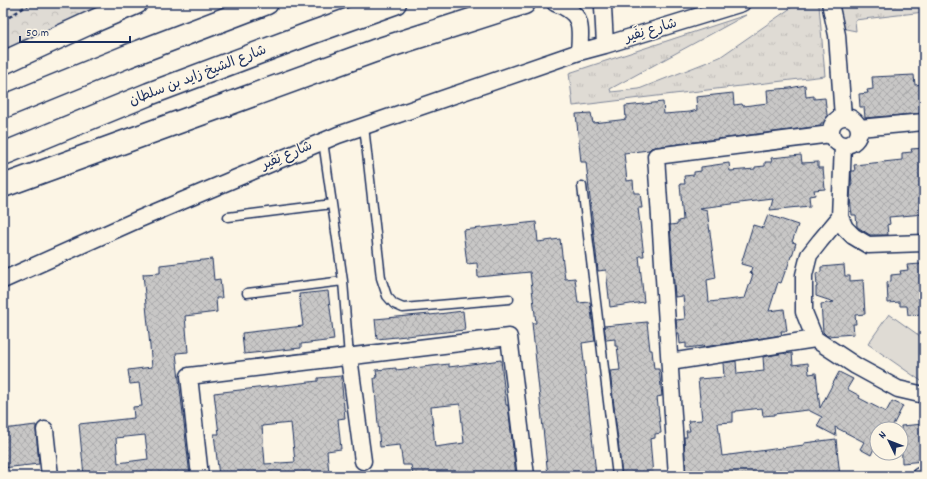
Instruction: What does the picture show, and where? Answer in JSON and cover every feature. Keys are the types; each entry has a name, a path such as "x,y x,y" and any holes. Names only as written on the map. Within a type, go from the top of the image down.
{"main road":[{"path":"3,63 136,3"},
{"path":"3,107 128,56 267,3"},
{"name":"شارع الشيخ زايد بن سلطان","path":"3,154 149,94 395,3"},
{"path":"3,186 374,51 524,3"}],"street":[{"path":"555,3 572,11 578,20 581,30 579,52"},
{"name":"شارع نِفَير","path":"604,3 605,46"},
{"name":"شارع نِفَير","path":"3,280 137,220 364,126 579,52 605,46 742,3"},
{"path":"830,3 837,35 843,117"},
{"path":"843,117 852,118 859,128 858,137 848,145 839,144 831,134 834,123 843,117"},
{"path":"859,128 924,122"},
{"path":"677,476 656,156 831,134"},
{"path":"843,145 840,217 845,228 853,236 868,245 924,243"},
{"path":"840,217 809,255 804,275 804,312 816,339 856,366 898,389 924,395"},
{"path":"200,476 189,376 509,337 526,476"},
{"path":"670,362 816,339"},
{"path":"349,357 363,461"},
{"path":"45,430 50,476"}],"lane":[{"path":"364,126 382,278 387,296 394,304 403,308 509,299"},
{"path":"323,142 343,281 349,357"},
{"path":"582,186 617,476"},
{"path":"228,217 332,204"},
{"path":"247,293 343,281"}],"path":[{"path":"3,20 31,3"}],"green space":[{"path":"3,3 113,3 3,50"},
{"path":"798,3 816,3 819,5 825,76 573,106 569,73 746,15 610,89 611,92 639,89 720,57"},
{"path":"836,3 924,3 924,12 855,20 856,31 846,29 840,23"},
{"path":"889,314 924,339 924,383 868,344"}],"building":[{"path":"914,75 915,85 922,84 924,88 924,113 865,118 864,107 860,107 859,94 868,93 867,90 873,89 872,77"},
{"path":"805,85 806,97 814,96 814,99 825,98 828,123 821,123 821,126 655,147 649,150 624,153 627,181 633,180 634,193 640,193 642,208 638,208 644,256 639,256 644,302 610,307 606,270 598,271 586,162 581,162 576,114 591,113 593,123 620,120 626,119 625,106 663,102 664,114 690,112 697,110 696,97 733,93 734,105 742,104 743,106 768,103 767,90"},
{"path":"924,148 924,214 889,217 890,224 887,225 888,235 870,235 857,227 856,215 852,215 850,199 852,185 851,171 855,171 854,165 902,160 902,153 912,152 911,149"},
{"path":"801,155 802,163 818,162 818,168 823,168 825,189 814,190 815,195 809,196 810,206 770,210 773,199 699,208 707,210 716,278 707,280 709,302 745,298 753,274 750,273 752,267 741,264 753,225 763,228 768,215 798,225 792,242 796,243 792,256 781,283 778,282 769,311 784,309 787,331 781,331 782,335 704,347 686,348 686,343 680,344 679,333 677,333 676,320 685,319 683,296 675,297 670,225 678,224 678,221 683,220 680,184 685,184 684,176 694,175 694,172 701,171 701,167 729,163 730,171 755,169 755,167 765,166 765,162 772,162 771,158"},
{"path":"536,222 538,242 560,239 565,279 575,278 578,303 590,302 595,341 582,343 596,474 579,476 548,476 532,323 536,323 530,272 478,277 477,263 467,264 463,230"},
{"path":"212,259 214,280 220,279 222,298 216,298 217,312 185,316 188,352 176,353 190,476 84,476 79,424 134,418 133,407 142,406 139,383 130,384 128,370 152,367 143,274 160,273 160,265","holes":["145,435 148,459 118,463 116,438"]},
{"path":"924,264 924,314 908,315 907,306 900,306 900,302 888,303 887,282 891,281 891,275 901,274 900,271 908,270 907,265"},
{"path":"844,265 845,276 850,276 850,281 863,280 865,314 855,315 856,324 853,324 854,334 827,336 823,332 821,304 834,302 816,296 816,273 821,272 821,267"},
{"path":"328,291 334,340 301,344 301,348 244,354 242,333 303,326 299,294"},
{"path":"463,311 465,330 377,339 375,319"},
{"path":"647,322 654,369 659,369 662,396 657,397 661,433 655,434 655,438 650,439 653,476 622,476 610,371 620,370 615,339 606,340 604,326"},
{"path":"792,353 793,365 808,363 809,374 816,373 820,408 839,372 853,379 847,389 860,396 859,398 886,412 892,401 903,406 895,421 869,421 869,454 860,449 864,442 835,427 836,436 817,426 822,417 808,410 763,416 762,408 736,411 733,412 733,422 718,423 722,456 804,445 804,443 836,439 840,476 824,476 823,474 805,476 686,476 684,437 687,437 686,431 690,431 688,421 702,420 698,379 724,377 723,363 736,361 737,374 764,371 763,357"},
{"path":"501,360 516,476 413,476 411,465 403,465 400,445 380,447 374,378 377,378 376,370 396,368 396,370 449,364 449,367","holes":["460,404 464,443 435,447 431,407"]},
{"path":"341,376 345,418 338,419 341,449 327,451 329,474 319,474 319,476 219,476 214,434 219,434 214,393 318,381 318,378","holes":["291,423 295,462 265,464 262,426"]},
{"path":"924,424 924,461 902,463 902,461 909,461 909,425"},
{"path":"36,425 39,464 3,468 3,429"}]}
